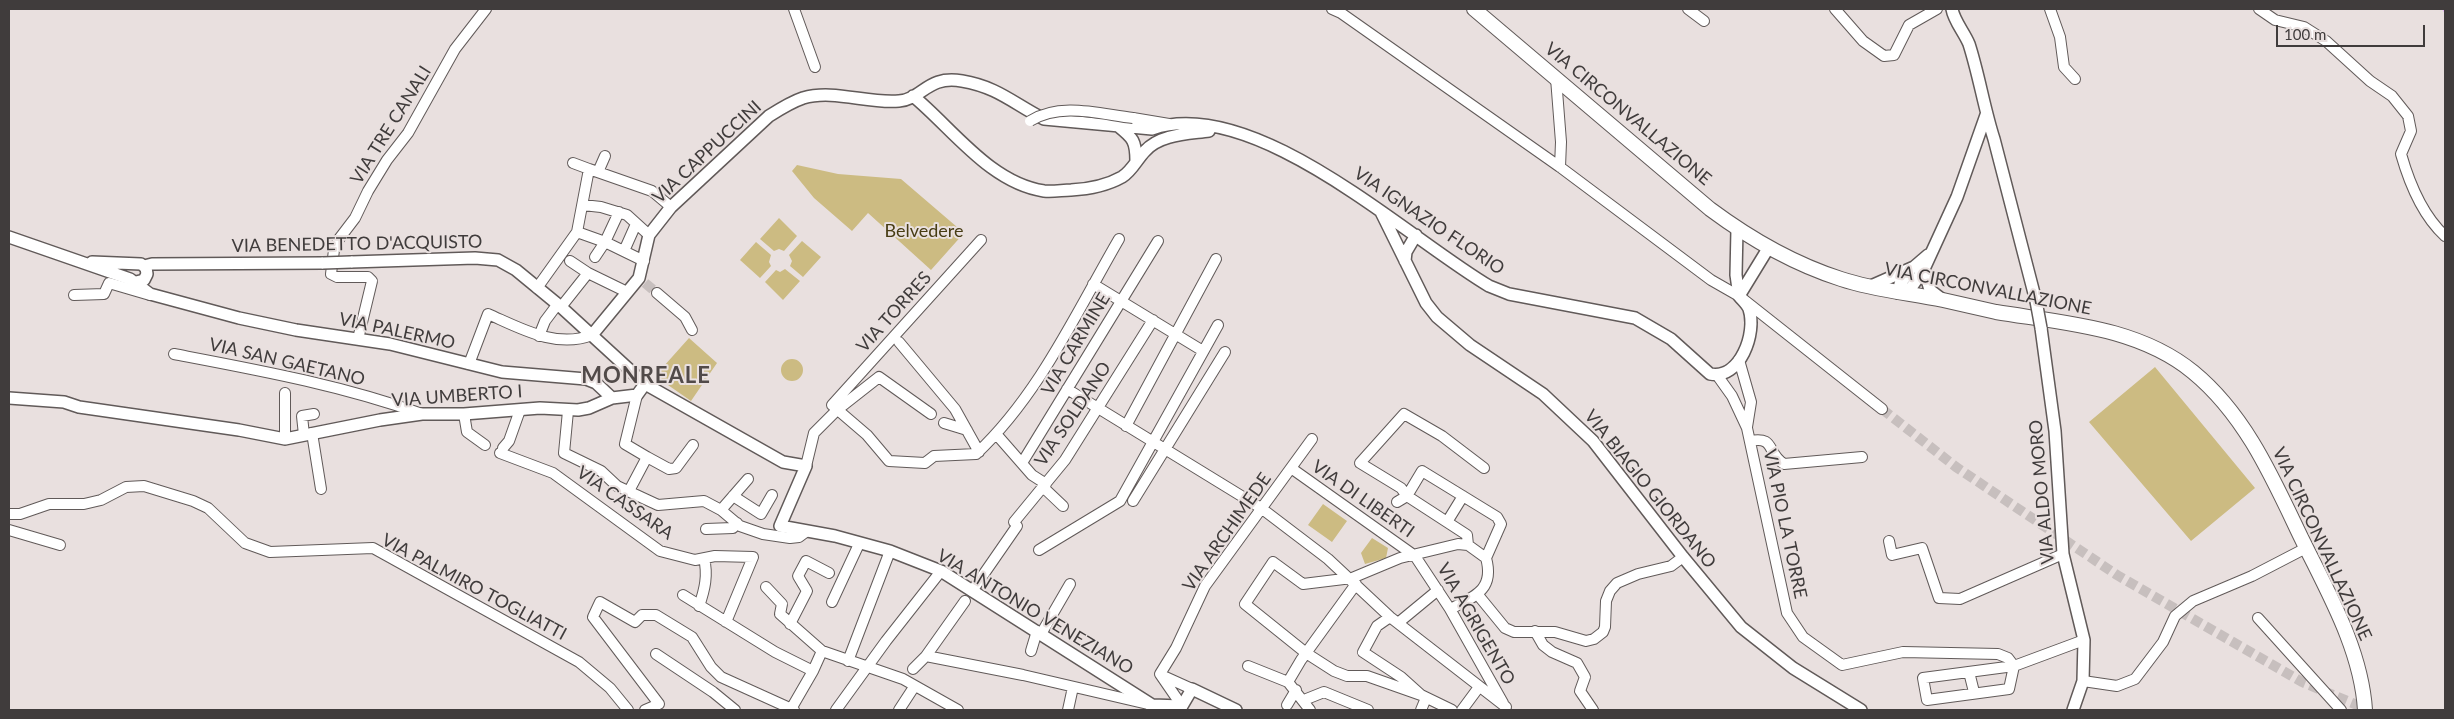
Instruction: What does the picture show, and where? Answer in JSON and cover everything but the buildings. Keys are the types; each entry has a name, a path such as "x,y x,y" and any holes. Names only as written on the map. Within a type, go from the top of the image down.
{"main road":[{"name":"VIA CIRCONVALLAZIONE","path":"1474,9 1710,209 1737,229 1769,247 1841,279 1898,293 1944,300 2135,339 2166,354 2192,372 2216,394 2242,425 2266,464 2342,625 2356,659 2364,694 2365,710"}],"street":[{"name":"VIA TRE CANALI","path":"328,263 339,239 355,218 368,191 387,160 408,133 454,49 486,9"},
{"path":"794,9 815,67"},
{"path":"1332,9 1560,167 1711,280 1739,296 1882,408"},
{"path":"1688,9 1704,20"},
{"path":"1835,9 1864,41 1884,56 1894,55 1909,25 1937,9"},
{"path":"1898,293 1911,288 1919,268 1930,254 1957,197 1986,115 1977,70 1968,42 1952,9"},
{"path":"2050,9 2060,37 2064,68 2075,79"},
{"path":"2259,9 2275,20 2304,27 2326,41 2370,81 2392,96 2408,116 2411,131 2401,154 2408,178 2434,223 2444,236"},
{"path":"1556,78 1561,142 1560,167"},
{"name":"VIA IGNAZIO FLORIO","path":"1223,129 1176,135 1154,142 1125,175 1111,183 1088,189 1044,191 1012,181 970,149 913,96 927,86 943,80 959,80 982,84 1004,94 1028,112 1044,119 1152,129 1169,124 1223,129 1245,135 1306,163 1380,210 1470,275 1510,294 1626,316 1648,324 1671,340 1710,374 1717,375"},
{"name":"VIA CAPPUCCINI","path":"649,235 671,206 755,127 787,105 811,97 900,101 913,96"},
{"path":"1030,121 1048,112 1066,110 1169,124"},
{"name":"VIA ALDO MORO","path":"1986,115 2036,301 2041,328 2055,431 2063,554 2084,640 2083,681 2073,710"},
{"path":"1118,126 1129,135 1136,145 1136,161"},
{"path":"537,288 565,257 577,232 594,171 605,156"},
{"path":"572,163 652,190 671,206"},
{"path":"468,364 488,314 539,336 579,340 592,335 627,292 642,280 649,235 627,215 583,205"},
{"name":"VIA BIAGIO GIORDANO","path":"1380,210 1426,303 1437,317 1470,345 1543,394 1567,414 1610,462 1683,558 1741,627 1793,668 1860,710"},
{"path":"594,257 605,242 618,212"},
{"path":"624,251 636,224"},
{"path":"1737,229 1736,275 1739,296 1749,307 1751,335 1739,360 1728,371 1717,375 1732,396 1747,428"},
{"path":"577,232 605,242 644,261"},
{"path":"1404,261 1406,252 1416,236"},
{"path":"9,237 133,280 142,282 146,277 147,271 139,265 128,272 133,280"},
{"path":"834,407 867,435 889,461 925,463 934,456 976,454 997,435 1042,374 1119,239"},
{"name":"VIA TORRES","path":"834,407 980,240"},
{"name":"VIA CARMINE","path":"1022,463 1158,241"},
{"path":"1739,296 1769,247"},
{"path":"565,257 588,273 627,292"},
{"name":"VIA BENEDETTO D'ACQUISTO","path":"76,260 139,265 328,263 476,258 498,260 516,270 559,306 645,384 694,409 783,462 806,466"},
{"path":"1126,426 1216,259"},
{"path":"328,263 331,274 337,277 368,276 372,282 358,339"},
{"path":"1871,286 1919,268"},
{"path":"1919,268 1930,290 1944,300"},
{"path":"539,336 545,322 588,273"},
{"name":"VIA PALERMO","path":"133,280 150,294 278,327 358,339 502,372 586,378 596,383 612,398"},
{"path":"74,295 104,294 109,283 149,296 150,294"},
{"path":"1093,284 1203,351"},
{"path":"657,293 686,317 692,330"},
{"name":"VIA SOLDANO","path":"972,591 1015,524 1065,460 1153,320"},
{"path":"1039,550 1120,501 1218,325"},
{"path":"899,342 955,409 979,452"},
{"path":"1133,501 1225,352"},
{"name":"VIA SAN GAETANO","path":"174,354 288,375 363,394 422,414"},
{"path":"1739,360 1751,402 1747,428"},
{"path":"806,466 814,433 834,407 878,378 931,414"},
{"path":"645,384 637,395 625,444 669,469 676,468 693,445"},
{"path":"1068,390 1261,508 1354,581 1394,620 1506,709"},
{"path":"285,393 285,439"},
{"path":"612,398 637,395"},
{"name":"VIA UMBERTO I","path":"9,398 64,402 79,407 239,430 285,439 383,419 422,414 464,414 540,408 568,411 589,408 612,398"},
{"name":"VIA CASSARA","path":"520,410 509,441 501,451 553,473 660,551 695,560 736,555 753,557 726,622"},
{"path":"568,411 564,453 601,471 617,486 658,505 704,501 721,510 737,523 763,534 790,538 799,537 807,531"},
{"path":"314,414 302,416 321,489"},
{"path":"464,414 467,432 484,445"},
{"path":"1468,544 1467,535 1407,496 1401,488 1360,464 1404,414 1442,436 1484,468"},
{"path":"944,423 967,430"},
{"name":"VIA PIO LA TORRE","path":"1747,428 1787,612 1803,636 1842,665 1903,652 1998,654 2008,658 2014,666"},
{"path":"997,435 1032,475 1063,506"},
{"name":"VIA ARCHIMEDE","path":"1160,674 1183,635 1205,586 1312,438"},
{"path":"1750,441 1762,439 1768,442 1778,460 1784,464 1862,457"},
{"path":"629,490 647,456"},
{"name":"VIA ANTONIO VENEZIANO","path":"806,466 780,526 835,536 890,551 941,571 1039,633 1151,708"},
{"name":"VIA DI LIBERTI","path":"1291,468 1416,556"},
{"path":"1397,502 1407,496 1422,471 1497,517 1501,524 1486,558 1488,573 1485,586 1478,595 1450,609"},
{"path":"721,510 748,479"},
{"name":"VIA PALMIRO TOGLIATTI","path":"9,514 20,514 49,504 84,504 100,500 126,487 144,486 193,501 208,508 222,519 229,529 245,543 270,552 373,548 579,662 610,688 628,710"},
{"path":"733,496 760,514 772,495"},
{"path":"1447,522 1463,496"},
{"path":"706,529 733,528 737,523"},
{"path":"9,530 60,545"},
{"path":"1889,541 1892,555 1922,548 1940,598 1960,599 2063,554"},
{"path":"832,602 860,544"},
{"path":"1452,710 1367,676 1347,676 1306,653 1245,604 1276,558 1303,584 1354,581 1400,558 1416,556 1458,544 1468,544 1486,558"},
{"path":"2083,681 2117,686 2135,679 2163,642 2174,616 2192,601 2252,576 2306,548"},
{"path":"848,660 890,551"},
{"name":"VIA AGRIGENTO","path":"1416,556 1450,609 1506,709"},
{"path":"699,606 706,588 707,570 704,558"},
{"path":"1478,595 1506,628 1514,632 1555,632 1586,641 1594,639 1606,627 1606,601 1610,591 1617,583 1638,574 1671,566 1683,558"},
{"path":"790,624 807,591 798,576 806,561 829,574"},
{"path":"836,710 866,667 941,571"},
{"path":"1288,682 1354,581"},
{"path":"1031,651 1039,633 1070,584"},
{"path":"766,587 782,604 780,614 822,651 903,679 914,687 958,710"},
{"path":"1423,697 1402,677 1363,652 1377,626 1394,620 1438,590"},
{"path":"683,595 776,652 813,671"},
{"path":"913,669 926,656 965,601"},
{"path":"645,710 659,704 593,618 600,602 636,622 642,615 656,615 692,637 711,667 721,677 792,710 822,651"},
{"path":"2258,618 2341,710"},
{"path":"1535,631 1543,645 1552,652 1577,663 1585,677 1580,692 1593,710"},
{"path":"2014,666 2009,689 1974,692 1927,700 1923,678 2014,666 2084,640"},
{"path":"656,654 713,692 735,710"},
{"path":"926,656 1073,687 1151,708 1184,708"},
{"path":"1248,666 1288,682 1310,710"},
{"path":"1970,672 1974,692"},
{"path":"1160,674 1236,710"},
{"path":"1160,674 1184,708"},
{"path":"898,710 914,687"},
{"path":"1068,710 1073,687"},
{"path":"1462,710 1479,687"},
{"path":"1184,708 1192,689"},
{"path":"1287,705 1296,690"},
{"path":"1304,700 1324,692 1368,710"},
{"path":"1421,710 1423,697"}],"green space":[{"name":"Belvedere","path":"797,165 838,174 901,179 964,233 931,270 868,213 852,231 814,198 792,171"},
{"path":"779,218 797,236 784,251 779,249 774,251 760,239"},
{"path":"802,241 821,257 803,277 790,266 792,261 789,255"},
{"path":"756,242 771,255 769,262 771,266 760,278 740,260"},
{"path":"785,269 800,281 783,300 765,282 776,270 780,272"},
{"path":"689,338 717,363 691,401 655,376"},
{"path":"792,359 800,362 803,370 800,378 792,381 784,378 781,370 784,362"},
{"path":"2155,367 2255,488 2191,541 2089,422"},
{"path":"1323,504 1347,521 1332,542 1308,525"},
{"path":"1372,538 1388,548 1386,558 1365,564 1361,553"}],"tunnel":[{"path":"645,283 657,293"},
{"path":"1882,409 1956,467 2117,575 2302,682 2369,710"}],"district":[{"name":"MONREALE","path":"646,376"}]}
